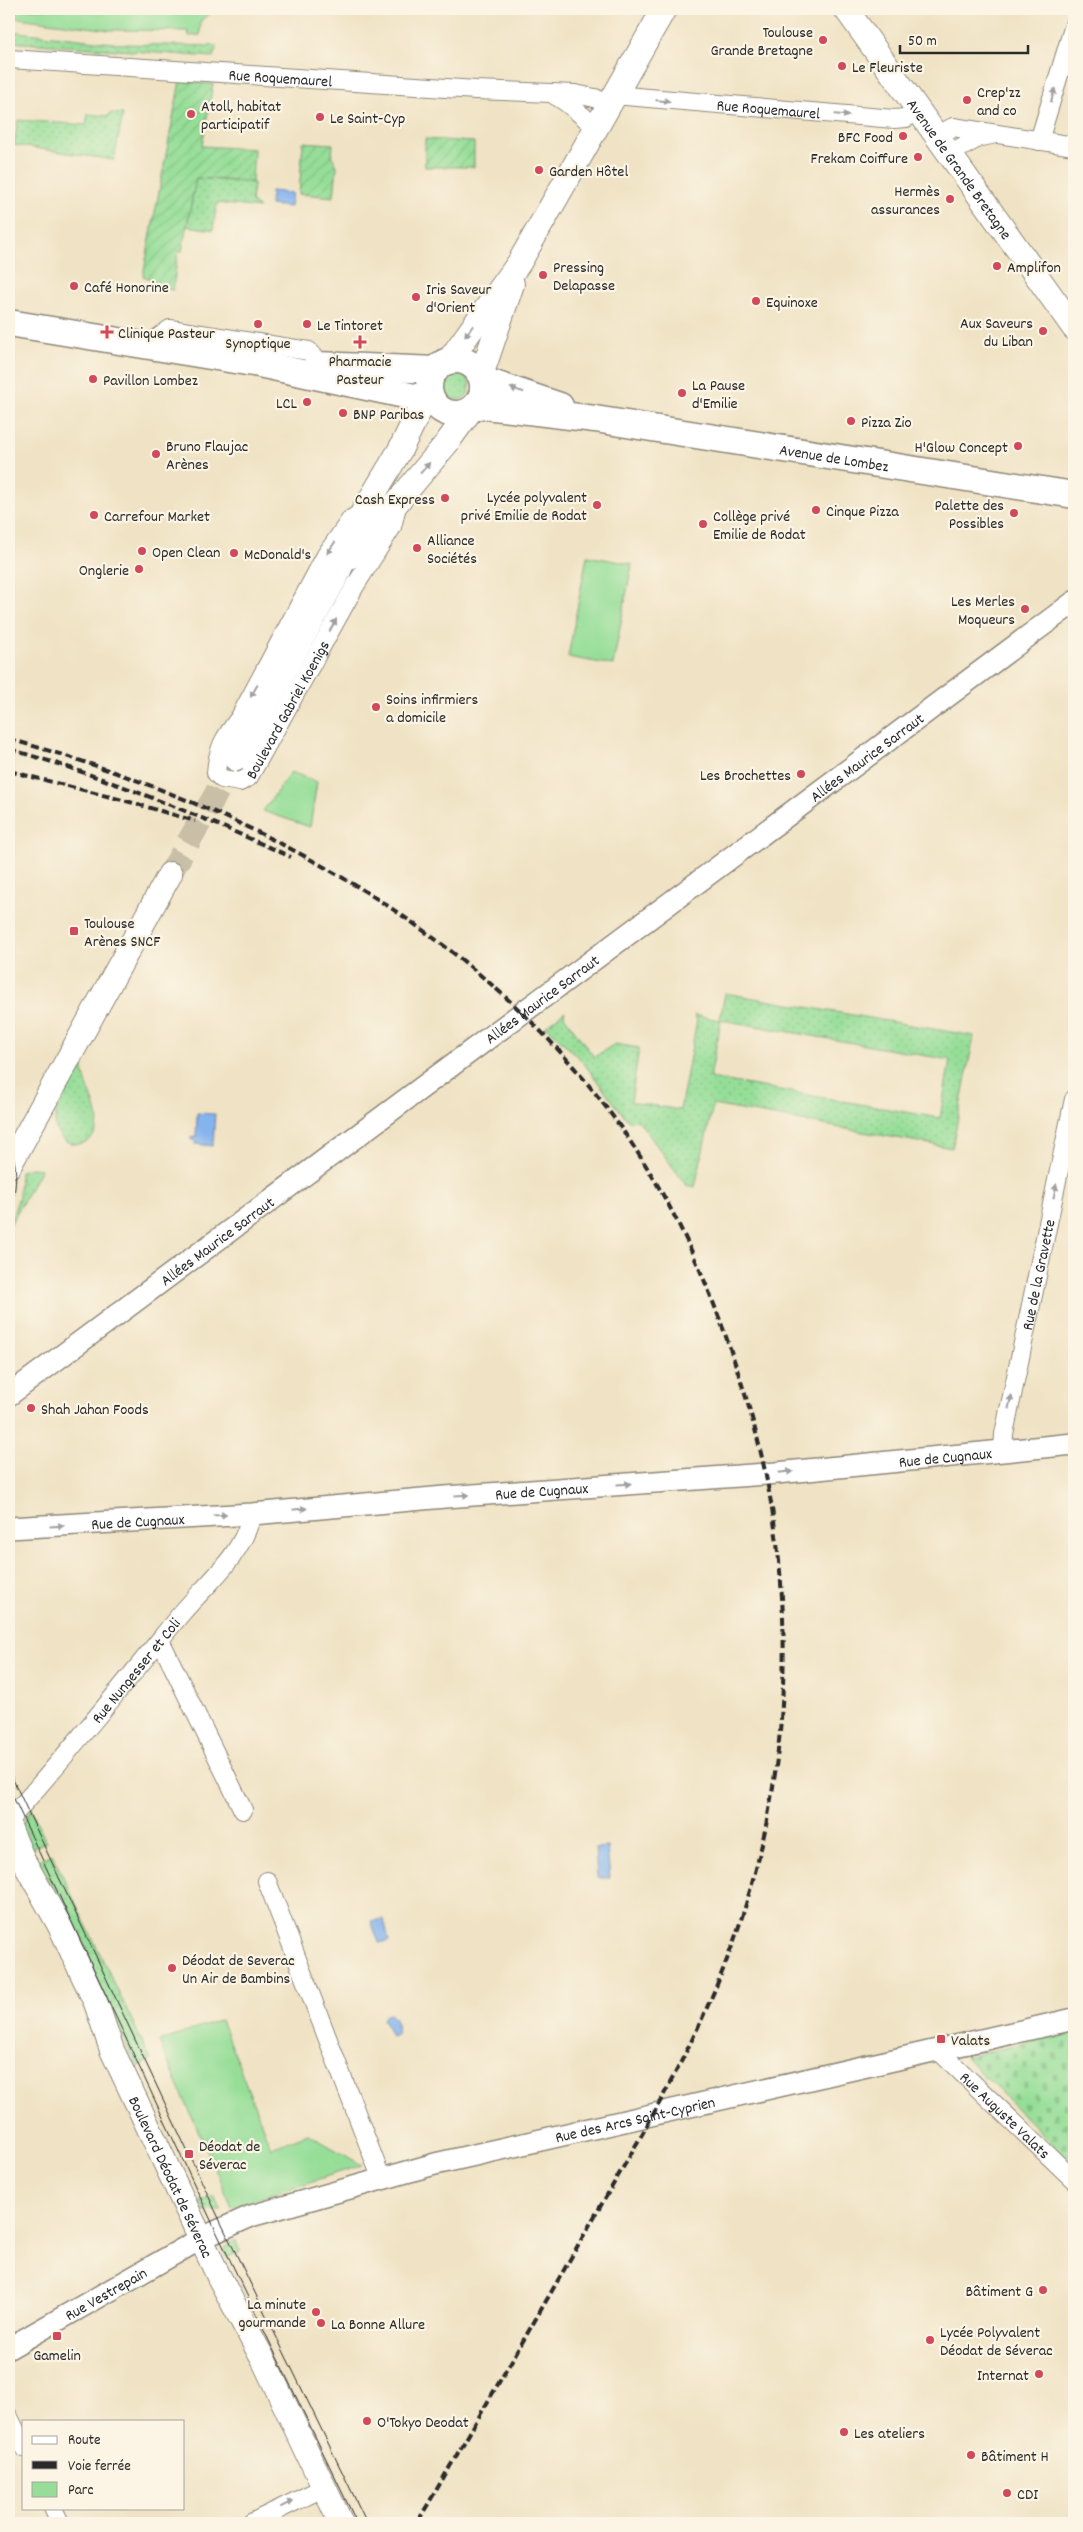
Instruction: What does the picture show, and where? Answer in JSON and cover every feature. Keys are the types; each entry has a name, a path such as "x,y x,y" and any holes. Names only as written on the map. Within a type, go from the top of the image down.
{"main road":[{"name":"Boulevard Gabriel Koenigs","path":"236,759 338,573 363,512 400,450 434,384 519,264 664,9"},
{"name":"Avenue de Grande Bretagne","path":"846,9 945,144 1074,328"},
{"name":"Boulevard Gabriel Koenigs","path":"338,573 446,444 478,393 519,264"},
{"path":"9,323 260,364 284,371 434,384 458,360 467,362 478,393 463,413 450,413 434,384"},
{"path":"260,364 281,362 321,365 434,384"},
{"name":"Avenue de Lombez","path":"478,393 519,390 595,419 1074,494"},
{"path":"9,1166 170,874"},
{"name":"Boulevard Déodat de Séverac","path":"9,1827 23,1860 61,1928 96,2003 112,2050 219,2277 252,2338 341,2523"}],"street":[{"path":"1039,142 1074,25"},
{"name":"Rue Roquemaurel","path":"9,59 553,95 576,94 612,100 894,119 906,118 920,111"},
{"path":"553,95 564,100 583,119 597,127"},
{"path":"945,144 953,127 993,135 1074,146"},
{"path":"147,346 170,329 309,350 321,365"},
{"name":"Boulevard Gabriel Koenigs","path":"363,512 351,519 326,555 240,717 223,740 218,753 216,773 222,779 240,782 249,777 355,586 392,527 398,500"},
{"name":"Allées Maurice Sarraut","path":"9,1395 1074,602"},
{"name":"Rue de la Gravette","path":"1003,1450 1004,1434 1074,1099"},
{"name":"Rue de Cugnaux","path":"9,1528 252,1514 444,1497 766,1474 1074,1444"},
{"name":"Rue Nungesser et Coli","path":"9,1820 196,1596 231,1560 240,1546 252,1514"},
{"path":"160,1640 243,1810"},
{"path":"267,1881 382,2180"},
{"name":"Rue des Arcs Saint-Cyprien","path":"202,2238 251,2216 435,2164 1074,2019"},
{"name":"Rue Auguste Valats","path":"937,2049 1074,2180"},
{"name":"Rue Vestrepain","path":"9,2348 202,2238"},
{"path":"9,2417 22,2444"},
{"path":"251,2523 325,2487"},
{"path":"54,2510 60,2523"}],"green space":[{"path":"9,9 217,9 201,20 200,35 189,36 188,31 110,30 10,17 13,15"},
{"path":"9,31 122,44 217,46 213,57 9,42"},
{"path":"180,81 213,84 202,146 254,149 252,182 196,178 182,251 178,251 173,290 152,287 153,280 143,276"},
{"path":"110,113 123,114 114,160 14,145 18,120 86,125 88,114 109,116"},
{"path":"425,139 474,142 474,167 425,167"},
{"path":"303,142 333,144 332,156 337,166 334,197 299,194"},
{"path":"196,178 254,183 251,201 259,208 217,203 213,230 187,226"},
{"path":"457,374 466,378 470,387 466,396 457,400 448,396 444,387 448,378"},
{"path":"587,556 632,564 613,665 568,657"},
{"path":"291,772 317,782 310,827 263,811"},
{"path":"725,993 974,1036 952,1148 713,1105 695,1187 686,1185 638,1120 628,1121 582,1061 546,1026 565,1011 564,1016 594,1057 615,1044 639,1048 631,1102 680,1110 697,1020 694,1015 720,1020","holes":["721,1020 950,1060 940,1118 710,1078"]},
{"path":"80,1064 83,1066 84,1075 95,1105 98,1125 95,1134 88,1141 77,1144 61,1138 56,1128 55,1117 69,1088 71,1088"},
{"path":"31,1168 41,1169 9,1227 19,1196 20,1171"},
{"path":"31,1809 46,1842 32,1848 22,1825"},
{"path":"52,1854 151,2060 137,2067 38,1860"},
{"path":"221,2020 271,2148 308,2134 362,2165 232,2207 159,2042"},
{"path":"1074,2032 1074,2165 965,2057"},
{"path":"214,2196 221,2210 204,2211 200,2202"},
{"path":"235,2239 241,2251 227,2258 223,2250"}],"water":[{"path":"271,191 292,193 290,207 270,205"},
{"path":"197,1113 215,1114 213,1146 195,1144 195,1140 191,1140 191,1136 196,1137"},
{"path":"607,1847 610,1878 597,1878 595,1848"},
{"path":"384,1919 389,1941 379,1943 371,1921"},
{"path":"390,2014 398,2028 397,2034 391,2036 383,2019 386,2015"}],"tunnel":[{"path":"170,874 236,759"}],"tram line":[{"path":"9,1144 16,1169 14,1195 9,1212"},
{"path":"9,1771 223,2227 367,2523"},
{"path":"9,1788 216,2231 357,2523"}],"railway":[{"path":"9,739 99,767 188,801 274,840 358,887 436,940 509,1000 575,1068 632,1144 667,1202 697,1263 722,1326 744,1391 761,1454 773,1518 781,1582 784,1647 775,1777 763,1841 746,1904 716,1987 679,2066 637,2143 417,2523"},
{"path":"9,749 117,784 221,826 291,857"},
{"path":"9,771 195,821"}],"place":[{"name":"Toulouse Grande Bretagne","path":"823,40"},
{"name":"Le Fleuriste","path":"842,66"},
{"name":"Crep'zz and co","path":"967,100"},
{"name":"Atoll, habitat participatif","path":"191,114"},
{"name":"Le Saint-Cyp","path":"320,117"},
{"name":"BFC Food","path":"903,136"},
{"name":"Frekam Coiffure","path":"918,157"},
{"name":"Garden Hôtel","path":"539,170"},
{"name":"Hermès assurances","path":"950,199"},
{"name":"Amplifon","path":"997,266"},
{"name":"Pressing Delapasse","path":"543,275"},
{"name":"Café Honorine","path":"74,286"},
{"name":"Iris Saveur d'Orient","path":"416,297"},
{"name":"Equinoxe","path":"756,301"},
{"name":"Synoptique","path":"258,324"},
{"name":"Le Tintoret","path":"307,324"},
{"name":"Aux Saveurs du Liban","path":"1043,331"},
{"name":"Clinique Pasteur","path":"107,332"},
{"name":"Pharmacie Pasteur","path":"360,342"},
{"name":"Pavillon Lombez","path":"93,379"},
{"name":"La Pause d'Emilie","path":"682,393"},
{"name":"LCL","path":"307,402"},
{"name":"BNP Paribas","path":"343,413"},
{"name":"Pizza Zio","path":"851,421"},
{"name":"H'Glow Concept","path":"1018,446"},
{"name":"Bruno Flaujac Arènes","path":"156,454"},
{"name":"Cash Express","path":"445,498"},
{"name":"Lycée polyvalent privé Emilie de Rodat","path":"597,505"},
{"name":"Cinque Pizza","path":"816,510"},
{"name":"Palette des Possibles","path":"1014,513"},
{"name":"Carrefour Market","path":"94,515"},
{"name":"Collège privé Emilie de Rodat","path":"703,524"},
{"name":"Alliance Sociétés","path":"417,548"},
{"name":"Open Clean","path":"142,551"},
{"name":"McDonald's","path":"234,553"},
{"name":"Onglerie","path":"139,569"},
{"name":"Les Merles Moqueurs","path":"1025,609"},
{"name":"Soins infirmiers a domicile","path":"376,707"},
{"name":"Les Brochettes","path":"801,774"},
{"name":"Toulouse Arènes SNCF","path":"74,931"},
{"name":"Shah Jahan Foods","path":"31,1408"},
{"name":"Déodat de Severac Un Air de Bambins","path":"172,1968"},
{"name":"Valats","path":"941,2039"},
{"name":"Déodat de Séverac","path":"189,2154"},
{"name":"Bâtiment G","path":"1043,2290"},
{"name":"La minute gourmande","path":"316,2312"},
{"name":"La Bonne Allure","path":"321,2323"},
{"name":"Gamelin","path":"57,2336"},
{"name":"Lycée Polyvalent Déodat de Séverac","path":"930,2340"},
{"name":"Internat","path":"1039,2374"},
{"name":"O'Tokyo Deodat","path":"367,2421"},
{"name":"Les ateliers","path":"844,2432"},
{"name":"Bâtiment H","path":"971,2455"},
{"name":"CDI","path":"1007,2493"}]}
